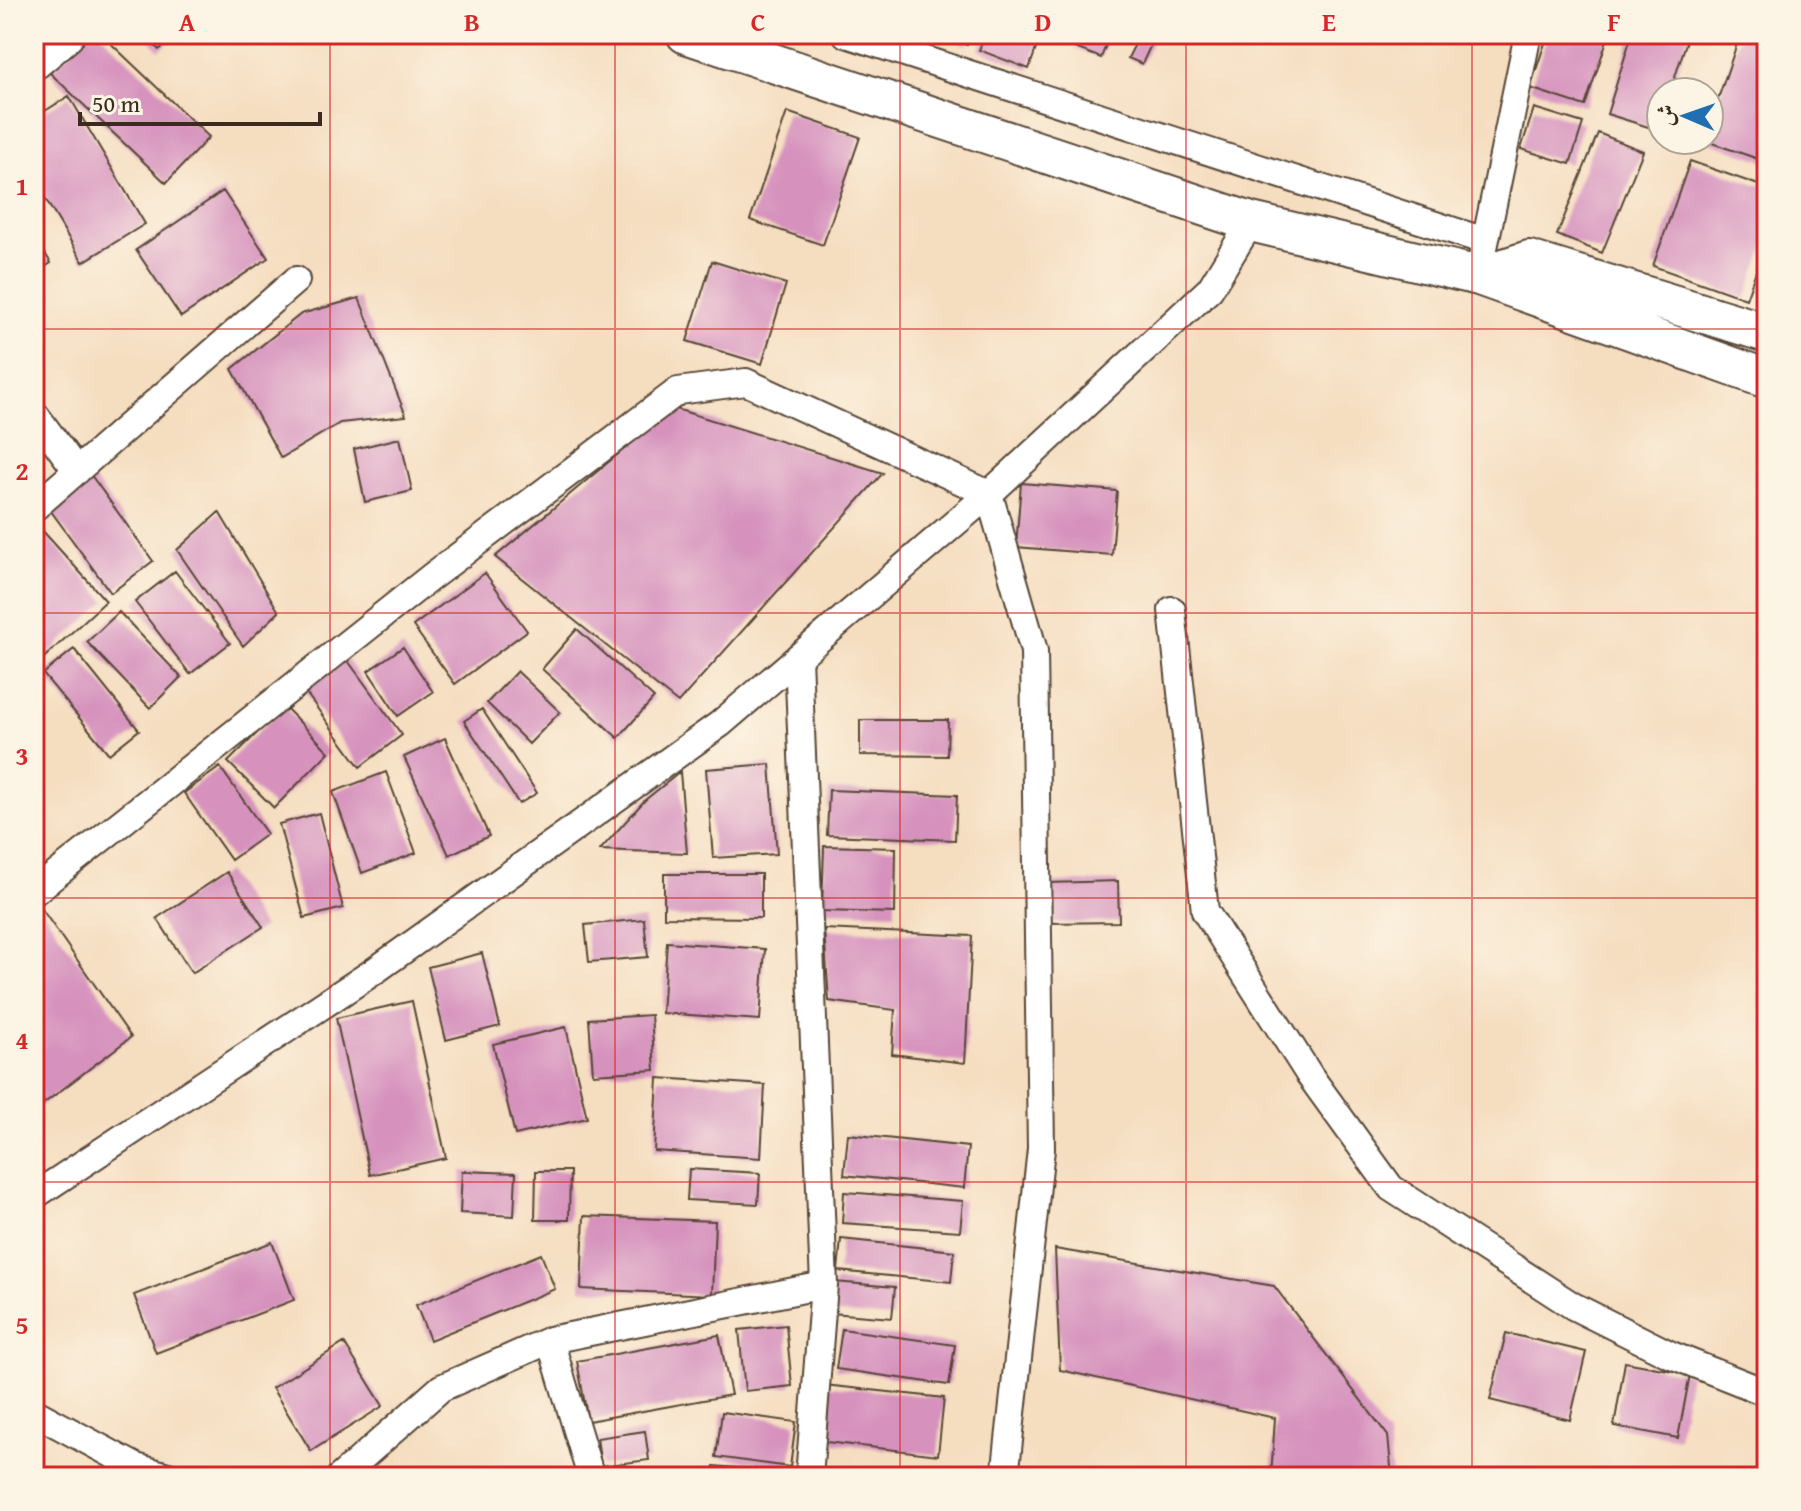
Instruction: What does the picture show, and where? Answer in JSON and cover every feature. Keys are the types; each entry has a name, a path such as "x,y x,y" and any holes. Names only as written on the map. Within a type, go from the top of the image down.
{"street":[{"path":"34,60 65,34"},
{"path":"686,34 1251,222 1482,258 1529,260 1767,333"},
{"path":"846,34 1482,258 1767,379"},
{"path":"1482,258 1528,34"},
{"path":"34,1196 373,972 720,724 989,494 1210,289 1251,222"},
{"path":"34,508 296,280"},
{"path":"34,892 431,577 678,391 746,382 989,494 1034,651 1041,1149 1005,1477"},
{"path":"34,413 77,471"},
{"path":"1172,610 1205,911 1310,1076 1391,1188 1573,1306 1669,1354 1767,1393"},
{"path":"798,657 824,1285 809,1477"},
{"path":"340,1477 441,1388 550,1340 824,1285"},
{"path":"550,1340 591,1477"},
{"path":"34,1412 136,1467 171,1477"}],"building":[{"path":"87,34 101,34 209,137 166,183 50,73"},
{"path":"144,34 180,34 159,50"},
{"path":"451,34 472,34 469,41"},
{"path":"934,34 971,34 967,45"},
{"path":"985,34 1041,34 1029,69 979,50"},
{"path":"1080,34 1110,34 1101,58 1075,48"},
{"path":"1140,34 1156,34 1142,64 1128,58"},
{"path":"1548,34 1609,34 1585,106 1530,88"},
{"path":"1632,34 1689,34 1675,76 1645,76 1645,126 1607,114"},
{"path":"1740,35 1767,44 1767,162 1725,148 1725,79"},
{"path":"69,96 145,224 83,262 34,180 34,118"},
{"path":"1534,108 1583,123 1570,164 1521,149"},
{"path":"787,112 860,137 823,245 750,220"},
{"path":"1598,133 1643,151 1602,253 1557,235"},
{"path":"1690,161 1767,188 1767,240 1746,299 1653,266"},
{"path":"223,191 268,258 181,317 136,250"},
{"path":"34,236 51,263 34,274"},
{"path":"712,261 786,284 762,364 687,341"},
{"path":"359,298 406,416 340,423 281,458 232,369 301,314"},
{"path":"673,408 883,473 678,703 495,557"},
{"path":"400,438 412,491 365,502 354,449"},
{"path":"88,471 153,561 111,593 45,503"},
{"path":"1021,483 1117,491 1112,555 1016,547"},
{"path":"219,512 279,612 243,646 177,550"},
{"path":"41,529 106,601 34,667 34,536"},
{"path":"175,571 230,643 190,674 135,602"},
{"path":"485,573 527,631 455,684 413,626"},
{"path":"119,612 181,677 150,708 87,642"},
{"path":"577,629 654,698 618,738 542,669"},
{"path":"403,647 433,692 398,716 368,671"},
{"path":"74,649 139,730 109,754 43,674"},
{"path":"343,654 402,735 360,767 301,686"},
{"path":"517,671 560,712 529,744 487,703"},
{"path":"284,706 329,752 274,808 228,762"},
{"path":"482,709 537,793 519,804 464,721"},
{"path":"860,720 948,720 947,756 860,755"},
{"path":"445,738 489,836 449,855 404,757"},
{"path":"770,764 777,854 713,858 706,769"},
{"path":"220,767 267,834 231,860 184,793"},
{"path":"386,772 416,853 362,873 333,792"},
{"path":"680,772 687,853 600,850 645,800"},
{"path":"829,790 957,795 955,840 827,835"},
{"path":"319,813 343,908 304,918 279,824"},
{"path":"824,846 896,848 895,913 822,911"},
{"path":"227,872 263,927 192,973 157,918"},
{"path":"664,874 761,874 761,918 664,917"},
{"path":"1118,881 1119,922 1047,923 1047,883"},
{"path":"41,908 131,1037 34,1111 34,915"},
{"path":"644,919 648,957 589,962 585,925"},
{"path":"824,929 972,936 965,1063 892,1054 895,1010 829,1001"},
{"path":"667,942 765,949 760,1020 662,1013"},
{"path":"482,953 500,1026 446,1040 428,967"},
{"path":"412,1001 446,1158 370,1175 336,1018"},
{"path":"651,1015 655,1070 593,1074 589,1019"},
{"path":"566,1027 587,1118 515,1135 493,1044"},
{"path":"658,1078 765,1085 761,1158 654,1151"},
{"path":"848,1134 968,1147 964,1188 844,1175"},
{"path":"689,1169 760,1173 758,1204 687,1200"},
{"path":"462,1171 516,1173 514,1216 460,1213"},
{"path":"536,1171 570,1171 569,1220 535,1220"},
{"path":"844,1192 963,1201 960,1231 842,1223"},
{"path":"584,1216 715,1221 712,1295 581,1289"},
{"path":"841,1239 954,1251 951,1282 838,1271"},
{"path":"272,1242 294,1300 156,1353 134,1295"},
{"path":"1055,1249 1274,1286 1388,1436 1392,1477 1271,1477 1275,1418 1060,1370"},
{"path":"541,1254 555,1289 430,1340 416,1305"},
{"path":"834,1282 895,1287 892,1318 831,1313"},
{"path":"786,1325 792,1386 745,1391 739,1330"},
{"path":"842,1329 955,1345 949,1385 836,1369"},
{"path":"1506,1333 1586,1352 1570,1420 1490,1400"},
{"path":"719,1335 731,1395 588,1421 577,1361"},
{"path":"344,1343 383,1406 311,1451 272,1388"},
{"path":"1625,1362 1690,1374 1678,1438 1614,1426"},
{"path":"824,1385 944,1398 938,1455 818,1441"},
{"path":"722,1412 796,1422 790,1467 716,1457"},
{"path":"645,1431 649,1460 601,1466 597,1438"},
{"path":"714,1466 771,1471 770,1477 713,1477"},
{"path":"1016,1473 1047,1475 1047,1477 1016,1477"}]}
